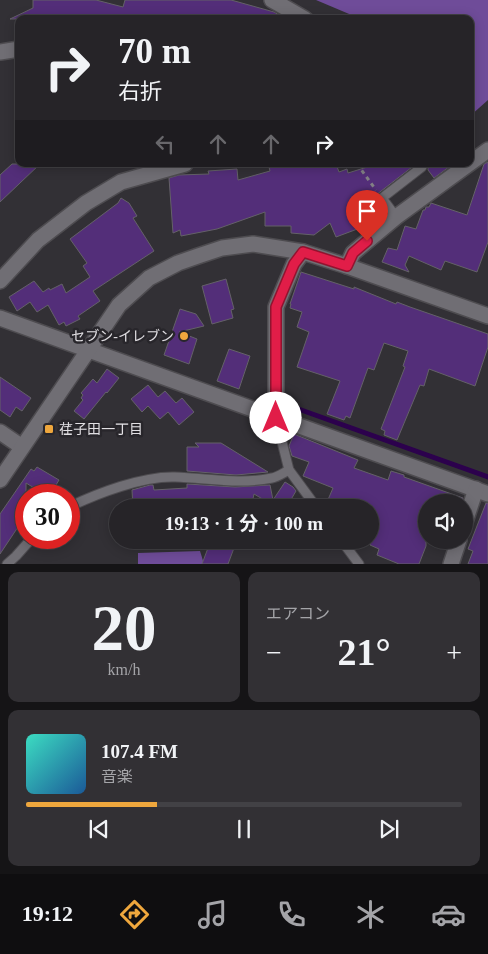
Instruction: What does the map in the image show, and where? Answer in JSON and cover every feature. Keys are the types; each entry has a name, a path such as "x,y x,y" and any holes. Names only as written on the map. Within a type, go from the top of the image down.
{"street":[{"path":"272,0 298,15"},
{"path":"0,52 15,50"},
{"path":"474,164 485,157"},
{"path":"0,281 38,240 86,203 121,182 174,167"},
{"path":"347,266 353,253 396,217 470,167"},
{"path":"0,480 119,305 149,278 178,263 222,248 253,244 303,252 488,316"},
{"path":"276,418 276,307 294,264 303,252"},
{"path":"0,318 482,491 473,508"},
{"path":"0,432 22,447"},
{"path":"451,564 456,549"}],"lane":[{"path":"396,217 382,198 422,167"},
{"path":"276,418 289,470 310,499"},
{"path":"80,502 144,479 175,477 224,482 247,481 273,478 289,470"},
{"path":"6,564 22,549"},
{"path":"348,549 359,564"}],"path":[{"path":"359,167 382,198"}],"shaded area":[{"path":"316,0 488,0 488,100 474,112 474,15 352,15"},
{"path":"200,551 204,564 138,564 138,553"}],"building":[{"path":"33,0 96,0 123,7 125,0 231,0 279,15 18,15 33,8"},
{"path":"488,162 488,242 477,272 445,261 441,270 409,256 405,265 409,272 382,262 388,248 397,250 405,226 416,229 423,210 429,207 431,203 467,215 484,164"},
{"path":"12,164 15,164 15,167 37,167 0,202 0,175"},
{"path":"269,167 337,167 339,172 347,169 348,173 367,167 412,167 376,195 375,198 382,213 362,222 364,226 336,237 330,223 314,235 291,233 291,226 265,226 265,212 217,229 181,236 180,230 173,233 169,178 179,175 209,174 208,171 237,169 238,180 270,171"},
{"path":"428,167 449,167 434,178"},
{"path":"121,198 129,203 137,216 133,218 154,251 93,291 100,301 78,316 80,319 66,326 64,322 59,325 48,305 37,312 30,302 17,311 9,297 34,281 43,292 62,284 66,293 90,277 83,266 87,263 70,239 118,203"},
{"path":"301,272 354,289 354,287 396,304 397,302 488,334 488,347 475,386 429,369 424,386 420,385 397,440 384,435 385,431 381,429 405,367 403,366 408,351 384,343 374,370 368,368 350,418 346,416 344,420 327,414 340,381 297,367 309,332 297,327 302,312 290,308"},
{"path":"226,279 234,309 231,310 233,318 212,324 202,286"},
{"name":"セブン-イレブン","path":"180,309 196,314 204,326 179,332 197,339 189,364 164,355"},
{"path":"229,349 250,356 239,389 217,381"},
{"path":"107,369 119,378 84,419 74,411 83,400 81,393 93,379 97,383"},
{"path":"0,377 31,398 22,411 16,407 10,417 0,410"},
{"path":"148,385 158,397 165,391 176,403 182,398 194,412 179,425 168,412 160,419 148,406 142,412 131,399"},
{"path":"294,434 358,460 354,468 388,480 391,471 452,494 418,494 418,549 425,549 419,564 399,564 377,555 379,549 379,499 328,499 333,488 303,476 309,462 292,456 289,446"},
{"path":"195,443 221,443 268,472 236,475 187,471 187,447 199,447"},
{"path":"37,467 59,480 57,484 21,484 31,469 34,471"},
{"path":"285,482 296,491 291,499 274,499"},
{"path":"187,484 235,487 270,485 273,499 262,499 254,494 253,499 132,499 132,490 150,485 153,485 154,490 187,488"},
{"path":"15,492 15,532 0,554 0,514"},
{"path":"486,503 488,503 488,564 468,564 473,551 468,549 473,549 473,536"},
{"path":"208,549 234,549 228,564 202,564"}],"waterway":[{"path":"290,406 488,477"}],"place":[{"name":"セブン-イレブン","path":"184,336"},
{"name":"荏子田一丁目","path":"49,429"}],"route":[{"path":"276,418 276,307 294,264 303,252 347,266 353,253 367,241"}]}
